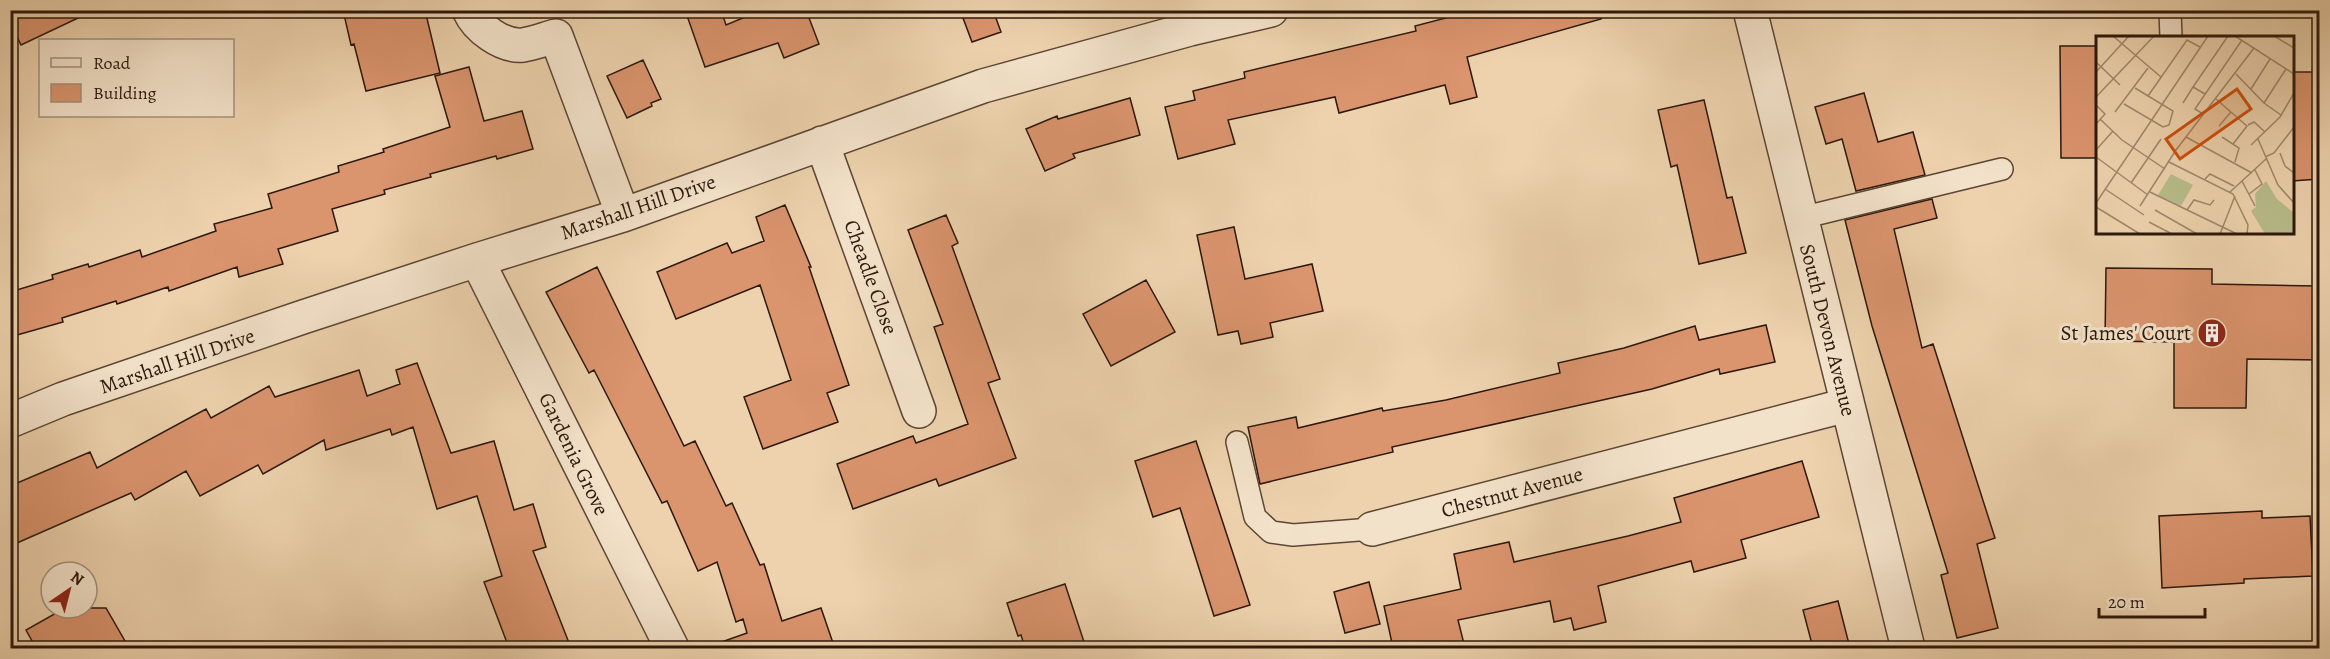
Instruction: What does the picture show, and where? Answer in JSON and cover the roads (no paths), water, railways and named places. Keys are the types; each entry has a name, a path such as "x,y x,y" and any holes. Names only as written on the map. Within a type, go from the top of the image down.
{"street":[{"path":"469,10 472,18 501,41 521,45 556,36 622,215"},
{"name":"Marshall Hill Drive","path":"10,421 63,399 477,260 622,215 983,86 1186,20 1271,10"},
{"name":"South Devon Avenue","path":"1750,10 1908,648"},
{"name":"Cheadle Close","path":"822,143 919,411"},
{"name":"Gardenia Grove","path":"477,260 672,648"},
{"name":"Chestnut Avenue","path":"1371,529 1847,405"}],"lane":[{"path":"2170,10 2171,36"},
{"path":"1801,218 2002,169"},
{"name":"Chestnut Avenue","path":"1237,442 1256,517 1271,532 1293,535 1371,529"}],"place":[{"name":"St James' Court","path":"2212,333"}]}
